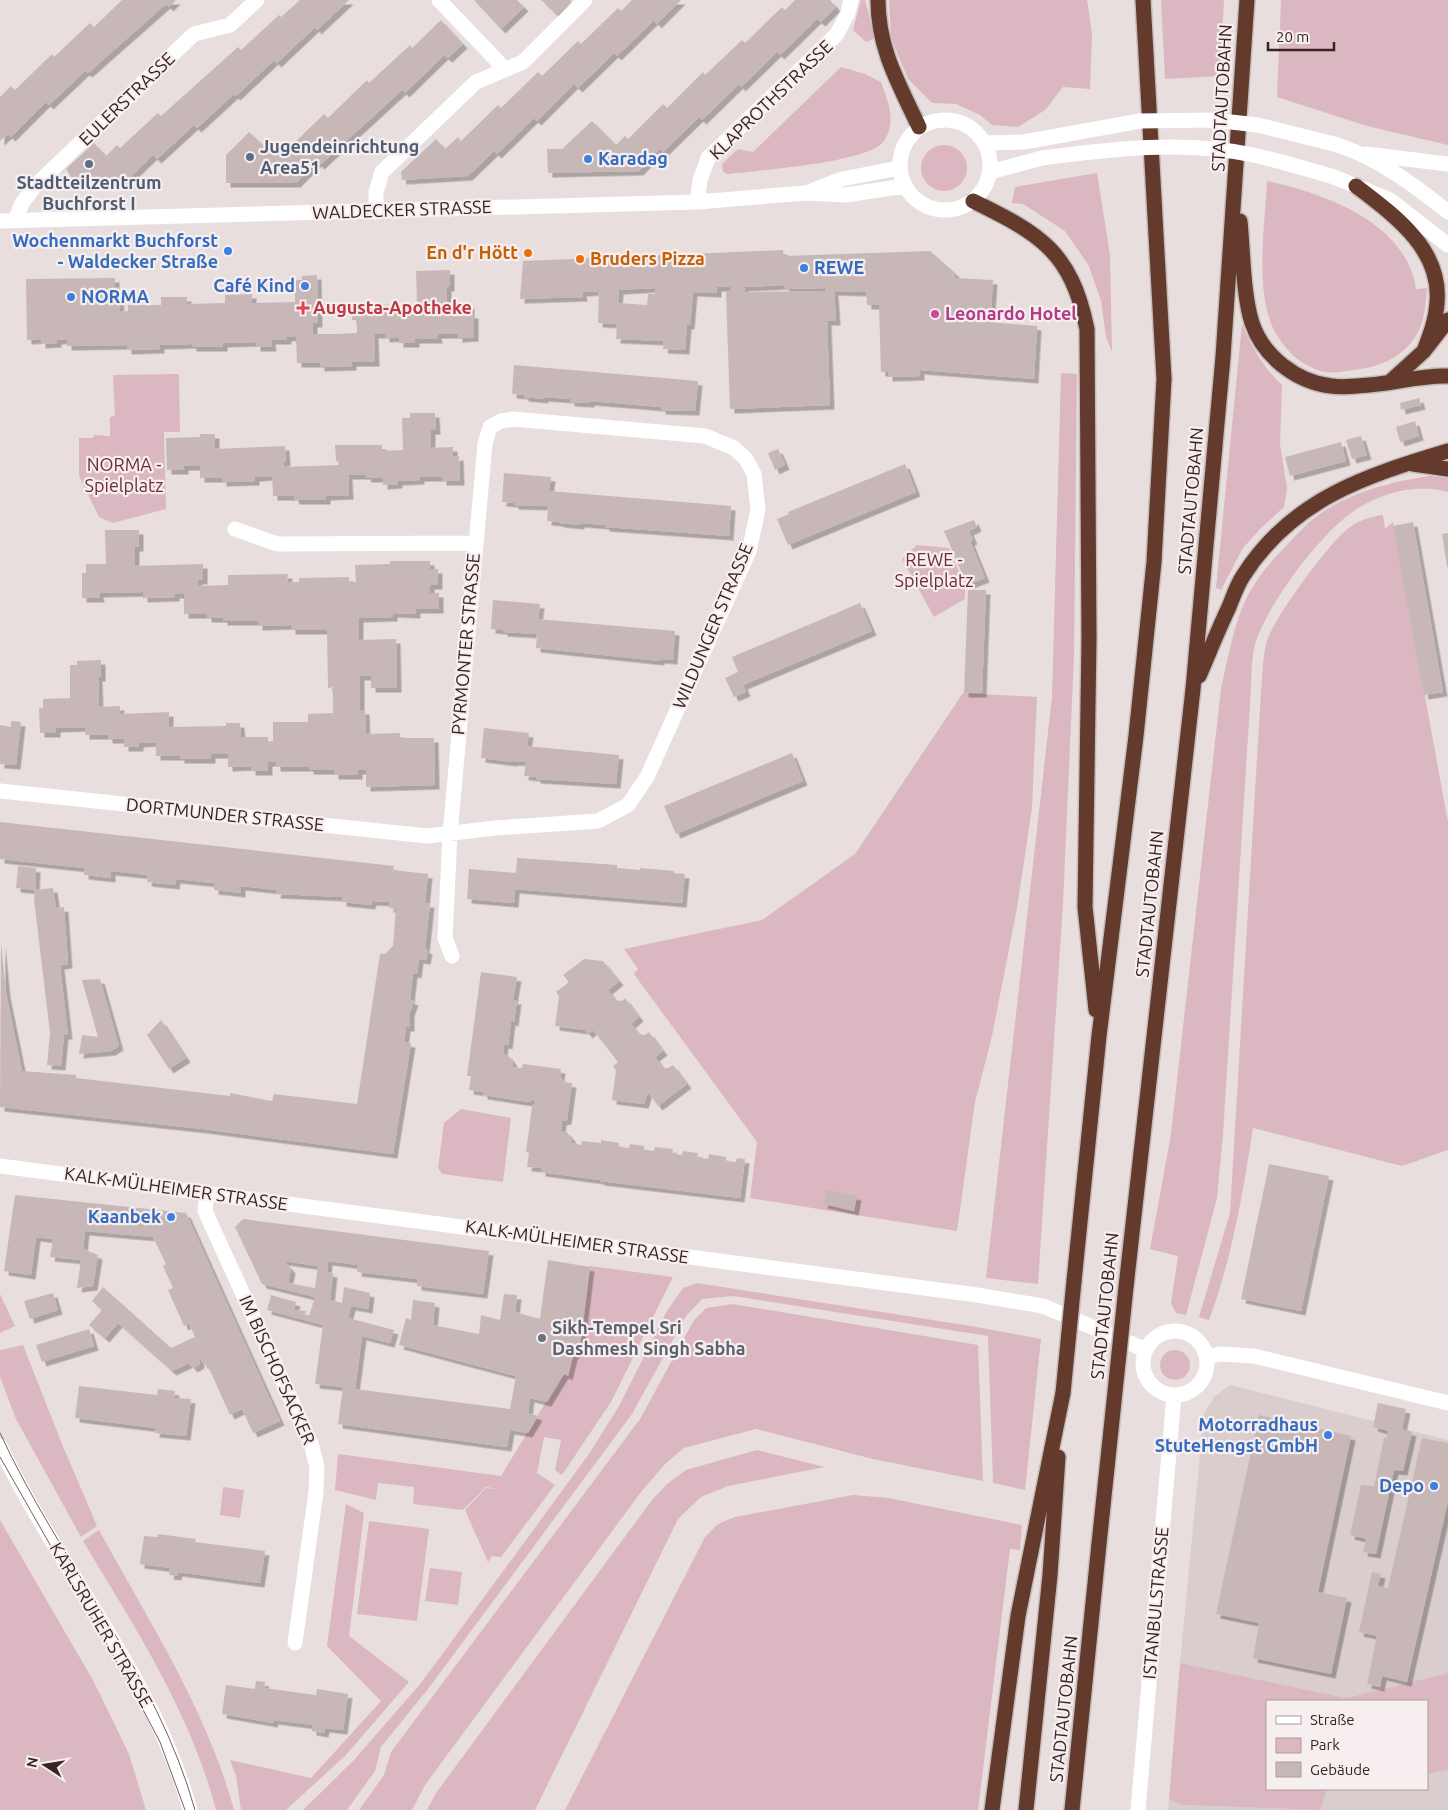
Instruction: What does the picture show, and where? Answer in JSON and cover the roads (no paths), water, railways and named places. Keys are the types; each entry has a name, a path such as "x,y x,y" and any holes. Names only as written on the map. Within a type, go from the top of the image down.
{"highway":[{"path":"878,0 878,20 889,65 919,127"},
{"name":"STADTAUTOBAHN","path":"1026,1810 1050,1575 1062,1393 1099,1036 1138,717 1154,562 1164,379 1143,0"},
{"name":"STADTAUTOBAHN","path":"1072,1810 1126,1287 1193,689 1236,180 1247,0"},
{"path":"1236,180 1248,304 1252,323 1265,349 1276,361 1302,377 1331,386 1371,385 1429,376 1448,376"},
{"path":"1356,186 1407,228 1431,262 1438,301 1435,321 1424,351"},
{"path":"973,201 1037,236 1054,251 1069,271 1081,299 1087,329 1089,639 1085,907 1099,1036"},
{"path":"1391,381 1424,351 1448,320"},
{"path":"1193,689 1242,577 1265,546 1296,515 1334,493 1373,475 1448,451"},
{"path":"1406,464 1448,469"},
{"path":"992,1810 1018,1616 1062,1393"}],"street":[{"name":"EULERSTRASSE","path":"8,221 36,185 194,34 230,25 257,0"},
{"path":"439,0 505,68"},
{"path":"376,212 376,192 382,172 476,82 505,68 523,62 585,0"},
{"name":"KLAPROTHSTRASSE","path":"697,202 700,180 708,158 838,34 848,13 851,0"},
{"path":"984,143 1024,142 1140,120 1213,120 1258,125 1338,145 1357,152 1396,174 1448,212"},
{"path":"933,121 955,121 975,131 984,143 990,157 990,172 985,186 973,201 964,207 950,211 935,210 921,205 910,195 904,186 899,168 904,145 919,127 933,121"},
{"path":"990,172 1042,158 1090,151 1139,148 1213,149 1252,155 1334,177 1390,200 1448,245"},
{"path":"1357,152 1448,164"},
{"name":"WALDECKER STRASSE","path":"804,193 842,179 899,168"},
{"name":"WALDECKER STRASSE","path":"8,221 697,202 804,193 846,195 904,186"},
{"name":"WILDUNGER STRASSE","path":"450,834 495,828 598,821 628,806 647,777 749,550 758,510 754,474 746,459 734,448 705,436 514,419 501,421 490,427 486,435 475,542"},
{"name":"PYRMONTER STRASSE","path":"235,529 277,544 475,542 450,834 445,938 452,956"},
{"name":"DORTMUNDER STRASSE","path":"0,791 418,835 450,834"},
{"name":"KALK-MÜLHEIMER STRASSE","path":"0,1166 996,1298 1043,1306 1146,1350"},
{"name":"IM BISCHOFSACKER","path":"207,1193 205,1212 311,1443 317,1467 316,1492 302,1608 295,1643"},
{"path":"1176,1331 1195,1338 1202,1345 1207,1357 1205,1375 1200,1385 1191,1392 1174,1396 1159,1392 1150,1384 1145,1375 1143,1364 1146,1350 1156,1337 1166,1332 1176,1331"},
{"path":"1207,1357 1220,1354 1254,1356 1448,1403"},
{"name":"ISTANBULSTRASSE","path":"1138,1810 1174,1396"},
{"name":"KARLSRUHER STRASSE","path":"0,1446 134,1680 164,1740 190,1810"}],"tram line":[{"path":"0,1433 50,1527 132,1664 157,1711 178,1760 195,1810"},
{"path":"0,1457 129,1683 160,1742 185,1810"}],"place":[{"name":"Jugendeinrichtung Area51","path":"250,157"},
{"name":"Karadag","path":"588,159"},
{"name":"Stadtteilzentrum Buchforst I","path":"89,164"},
{"name":"Wochenmarkt Buchforst - Waldecker Straße","path":"228,251"},
{"name":"En d'r Hött","path":"528,253"},
{"name":"Bruders Pizza","path":"580,259"},
{"name":"REWE","path":"804,268"},
{"name":"Café Kind","path":"305,286"},
{"name":"NORMA","path":"71,297"},
{"name":"Augusta-Apotheke","path":"303,308"},
{"name":"Leonardo Hotel","path":"935,314"},
{"name":"Kaanbek","path":"171,1217"},
{"name":"Sikh-Tempel Sri Dashmesh Singh Sabha","path":"542,1338"},
{"name":"Motorradhaus StuteHengst GmbH","path":"1328,1435"},
{"name":"Depo","path":"1434,1486"}],"park label":[{"name":"NORMA - Spielplatz","path":"124,475"},
{"name":"REWE - Spielplatz","path":"934,570"}]}
